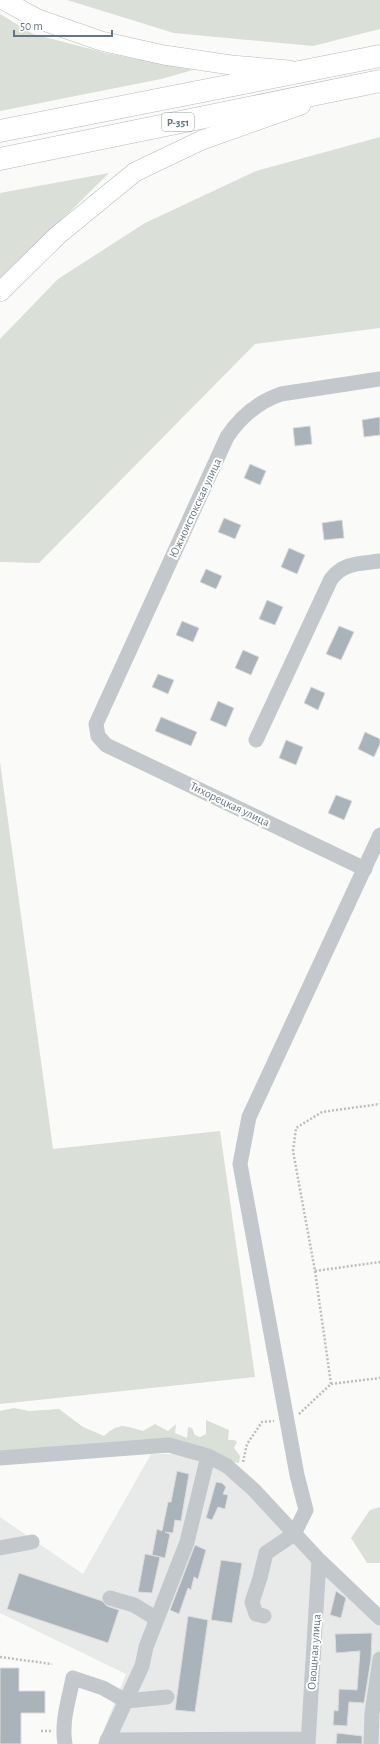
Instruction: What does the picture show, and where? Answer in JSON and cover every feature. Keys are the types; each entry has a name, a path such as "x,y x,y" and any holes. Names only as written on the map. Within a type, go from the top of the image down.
{"highway":[{"name":"Р-351","path":"0,132 380,56"},
{"name":"Р-351","path":"0,159 380,81"}],"main road":[{"path":"3,0 38,19 101,41 164,55 224,64 306,71"},
{"path":"0,292 58,235 135,172 202,140 356,86"}],"street":[{"name":"Южноистокская улица","path":"98,736 96,724 227,437 234,426 255,406 281,394 380,379"},
{"path":"256,740 330,579 336,572 349,565 380,561"},
{"name":"Тихорецкая улица","path":"98,736 106,745 365,869"},
{"path":"264,1616 256,1614 252,1602 266,1553 294,1534 306,1510 297,1475 240,1164 249,1117 380,835"},
{"path":"0,1458 169,1445 208,1456 227,1466 254,1490 294,1534 380,1618"},
{"path":"208,1456 187,1542 146,1646 142,1666 106,1742 308,1741"},
{"path":"0,1548 32,1542"},
{"name":"Овощная улица","path":"308,1741 320,1560"},
{"path":"110,1598 134,1605 157,1619"},
{"path":"371,1744 372,1713 380,1659"},
{"path":"65,1744 65,1714 73,1678 103,1688 126,1701 167,1697"}],"path":[{"path":"332,1384 315,1271 292,1151 296,1128 322,1112 380,1104"},
{"path":"315,1271 380,1262"},
{"path":"0,1657 52,1664"}],"shaded area":[{"path":"67,0 380,0 380,29 313,46 174,33"},
{"path":"0,14 33,34 106,53 193,70 161,79 0,111"},
{"path":"380,137 380,328 255,344 39,563 0,562 0,339 58,279 145,223 256,171"},
{"path":"109,173 0,281 0,193"},
{"path":"0,762 53,1149 220,1131 255,1377 0,1404"},
{"path":"14,1408 29,1411 59,1409 83,1427 104,1436 114,1429 122,1426 143,1431 155,1424 168,1431 176,1424 175,1433 187,1438 188,1427 192,1428 195,1435 200,1437 206,1434 206,1420 229,1430 228,1440 234,1440 237,1442 234,1448 240,1456 239,1463 232,1462 210,1453 0,1451 0,1411"},
{"path":"151,1454 194,1454 238,1477 380,1624 380,1744 98,1744 126,1674 0,1613 0,1517 83,1574"},
{"path":"380,1507 380,1563 367,1563 351,1538 370,1510"}],"building":[{"path":"380,417 380,435 364,437 362,420"},
{"path":"310,426 312,444 295,446 293,428"},
{"path":"250,464 266,471 260,485 244,478"},
{"path":"224,518 241,525 235,539 218,532"},
{"path":"342,520 344,538 324,540 322,523"},
{"path":"289,548 305,555 297,574 281,567"},
{"path":"206,569 222,576 216,589 200,582"},
{"path":"267,600 283,607 275,625 259,619"},
{"path":"182,621 199,628 193,642 176,635"},
{"path":"339,626 354,632 341,660 326,654"},
{"path":"243,650 259,657 251,675 235,668"},
{"path":"158,674 174,680 168,694 152,687"},
{"path":"311,687 325,693 318,710 304,703"},
{"path":"218,701 234,708 226,727 210,720"},
{"path":"161,717 197,732 191,746 155,731"},
{"path":"365,732 380,739 380,744 374,757 358,749"},
{"path":"286,740 303,747 296,765 279,758"},
{"path":"336,795 352,801 344,820 328,813"},
{"path":"177,1471 189,1474 181,1521 175,1520 173,1533 165,1532 170,1534 165,1558 152,1555 157,1529 162,1531 168,1502 171,1502"},
{"path":"216,1482 222,1483 226,1487 223,1494 228,1495 225,1509 218,1507 212,1520 206,1518"},
{"path":"195,1545 206,1550 198,1579 194,1577 191,1590 188,1588 179,1614 170,1610"},
{"path":"145,1554 160,1557 152,1593 138,1592"},
{"path":"221,1560 242,1563 232,1623 211,1620"},
{"path":"19,1573 102,1601 107,1606 119,1610 108,1643 7,1609"},
{"path":"336,1591 346,1598 341,1618 330,1615"},
{"path":"188,1616 208,1620 195,1712 175,1710"},
{"path":"372,1633 371,1659 364,1703 349,1702 347,1726 333,1725 334,1710 338,1711 339,1689 357,1690 360,1651 336,1653 335,1634"},
{"path":"0,1668 19,1668 19,1691 45,1691 45,1713 21,1713 21,1744 0,1744"},
{"path":"337,1733 362,1736 362,1744 336,1744"}]}
